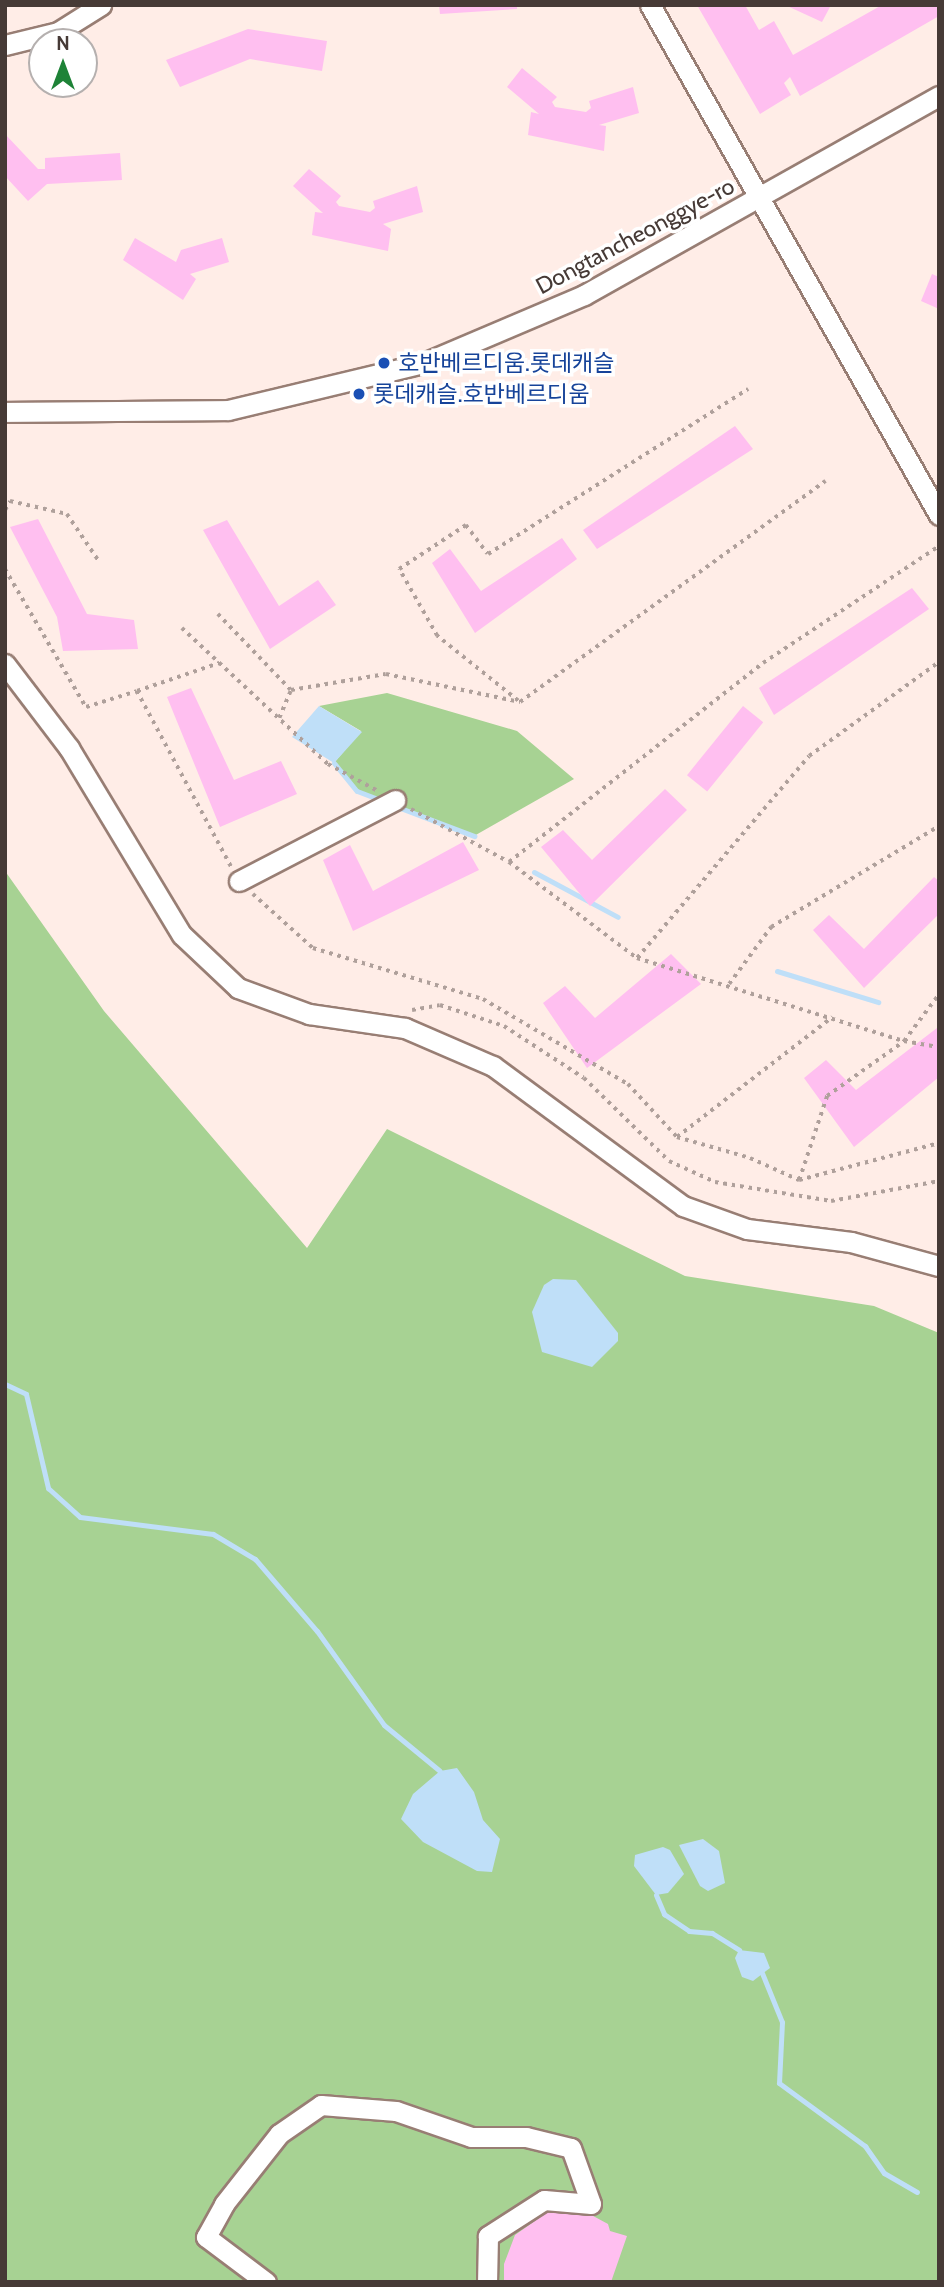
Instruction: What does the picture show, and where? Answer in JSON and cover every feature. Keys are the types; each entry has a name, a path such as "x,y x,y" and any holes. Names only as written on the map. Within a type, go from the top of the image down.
{"street":[{"path":"5,45 58,32 101,5"},
{"path":"650,5 939,515"},
{"name":"Dongtancheonggye-ro","path":"5,412 228,410 424,363 584,295 939,96"},
{"path":"5,664 69,748 182,934 238,988 309,1014 405,1028 493,1066 683,1206 747,1229 851,1242 939,1266"},
{"path":"239,881 395,800"},
{"path":"266,2282 206,2237 223,2204 279,2134 321,2105 396,2110 471,2137 527,2137 571,2148 591,2204 544,2200 488,2235 486,2282"}],"path":[{"path":"520,702 437,636 399,569 466,525 488,554 748,389"},
{"path":"291,690 386,674 520,702 825,481"},
{"path":"5,510 10,502 67,514 99,561"},
{"path":"509,862 763,663 939,546"},
{"path":"5,569 86,707 219,663"},
{"path":"218,614 291,690"},
{"path":"182,628 328,764 509,862 637,958 730,984 904,1041 939,1047"},
{"path":"637,958 809,756 939,662"},
{"path":"279,718 291,690"},
{"path":"137,691 239,881 313,948 483,999 616,1077 677,1137 750,1158 799,1180 939,1143"},
{"path":"730,984 771,927 939,826"},
{"path":"799,1180 827,1096 904,1041 939,994"},
{"path":"412,1010 440,1005 504,1026 584,1078 669,1161 715,1182 831,1201 939,1181"},
{"path":"677,1137 832,1017"}],"green space":[{"path":"387,693 517,731 574,779 474,836 357,791 334,763 361,731 319,706"},
{"path":"5,871 104,1011 307,1248 387,1129 685,1276 874,1306 939,1333 939,2282 5,2282"}],"water":[{"path":"319,706 362,732 334,763 292,737"},
{"path":"553,1279 576,1280 618,1333 618,1341 592,1367 542,1352 532,1312 544,1285"},
{"path":"457,1768 474,1792 483,1820 500,1839 492,1872 477,1871 423,1842 401,1819 413,1794 440,1771"},
{"path":"703,1839 719,1851 725,1883 708,1891 700,1886 679,1845"},
{"path":"663,1847 670,1850 684,1874 668,1893 656,1895 634,1866 635,1855"},
{"path":"739,1950 764,1953 770,1968 753,1981 742,1977 735,1958"}],"building":[{"path":"439,5 517,5 517,9 440,14"},
{"path":"697,5 745,5 759,30 774,21 793,55 882,5 939,5 939,16 800,96 790,77 784,83 791,95 760,114"},
{"path":"785,5 831,5 822,22"},
{"path":"248,29 327,41 322,71 250,59 180,87 166,60"},
{"path":"522,68 557,97 552,102 555,107 586,112 591,108 589,101 633,87 639,113 599,125 606,126 604,151 528,135 531,112 539,114 507,87"},
{"path":"5,134 38,169 45,169 45,158 120,153 122,180 47,184 28,201 5,176"},
{"path":"309,169 341,196 336,202 339,206 370,212 375,208 373,201 417,186 423,212 383,224 391,229 388,251 312,235 315,212 323,213 293,186"},
{"path":"135,238 176,262 181,250 222,238 229,262 190,274 196,279 183,300 123,260"},
{"path":"932,274 939,277 939,309 921,301"},
{"path":"735,426 753,449 597,549 583,530"},
{"path":"38,519 87,614 134,620 138,649 63,651 57,617 10,527"},
{"path":"227,520 279,606 318,580 336,605 270,649 203,530"},
{"path":"562,538 577,559 475,633 432,563 450,549 481,591"},
{"path":"912,588 929,609 774,715 759,688"},
{"path":"191,688 234,780 281,761 297,794 220,827 167,697"},
{"path":"743,706 763,722 707,792 687,775"},
{"path":"665,789 687,810 590,906 541,847 563,830 592,860"},
{"path":"463,842 479,870 353,931 323,860 350,845 373,891"},
{"path":"934,877 939,881 939,914 864,988 813,930 829,915 864,949"},
{"path":"671,954 701,984 587,1068 543,1003 565,986 595,1018"},
{"path":"937,1028 939,1077 854,1147 804,1078 826,1060 856,1090"},
{"path":"582,2210 608,2224 610,2231 627,2236 611,2282 504,2282 504,2264 515,2235 549,2211"}],"waterway":[{"path":"334,763 357,791 383,801"},
{"path":"395,806 474,836"},
{"path":"534,872 618,917"},
{"path":"777,971 878,1002"},
{"path":"5,1384 26,1394 48,1488 80,1517 213,1534 255,1559 317,1631 384,1725 440,1771"},
{"path":"656,1895 664,1914 689,1931 712,1933 739,1950"},
{"path":"762,1973 782,2022 779,2083 865,2146 884,2173 917,2192"}],"place":[{"name":"호반베르디움.롯데캐슬","path":"384,363"},
{"name":"롯데캐슬.호반베르디움","path":"359,394"}]}
